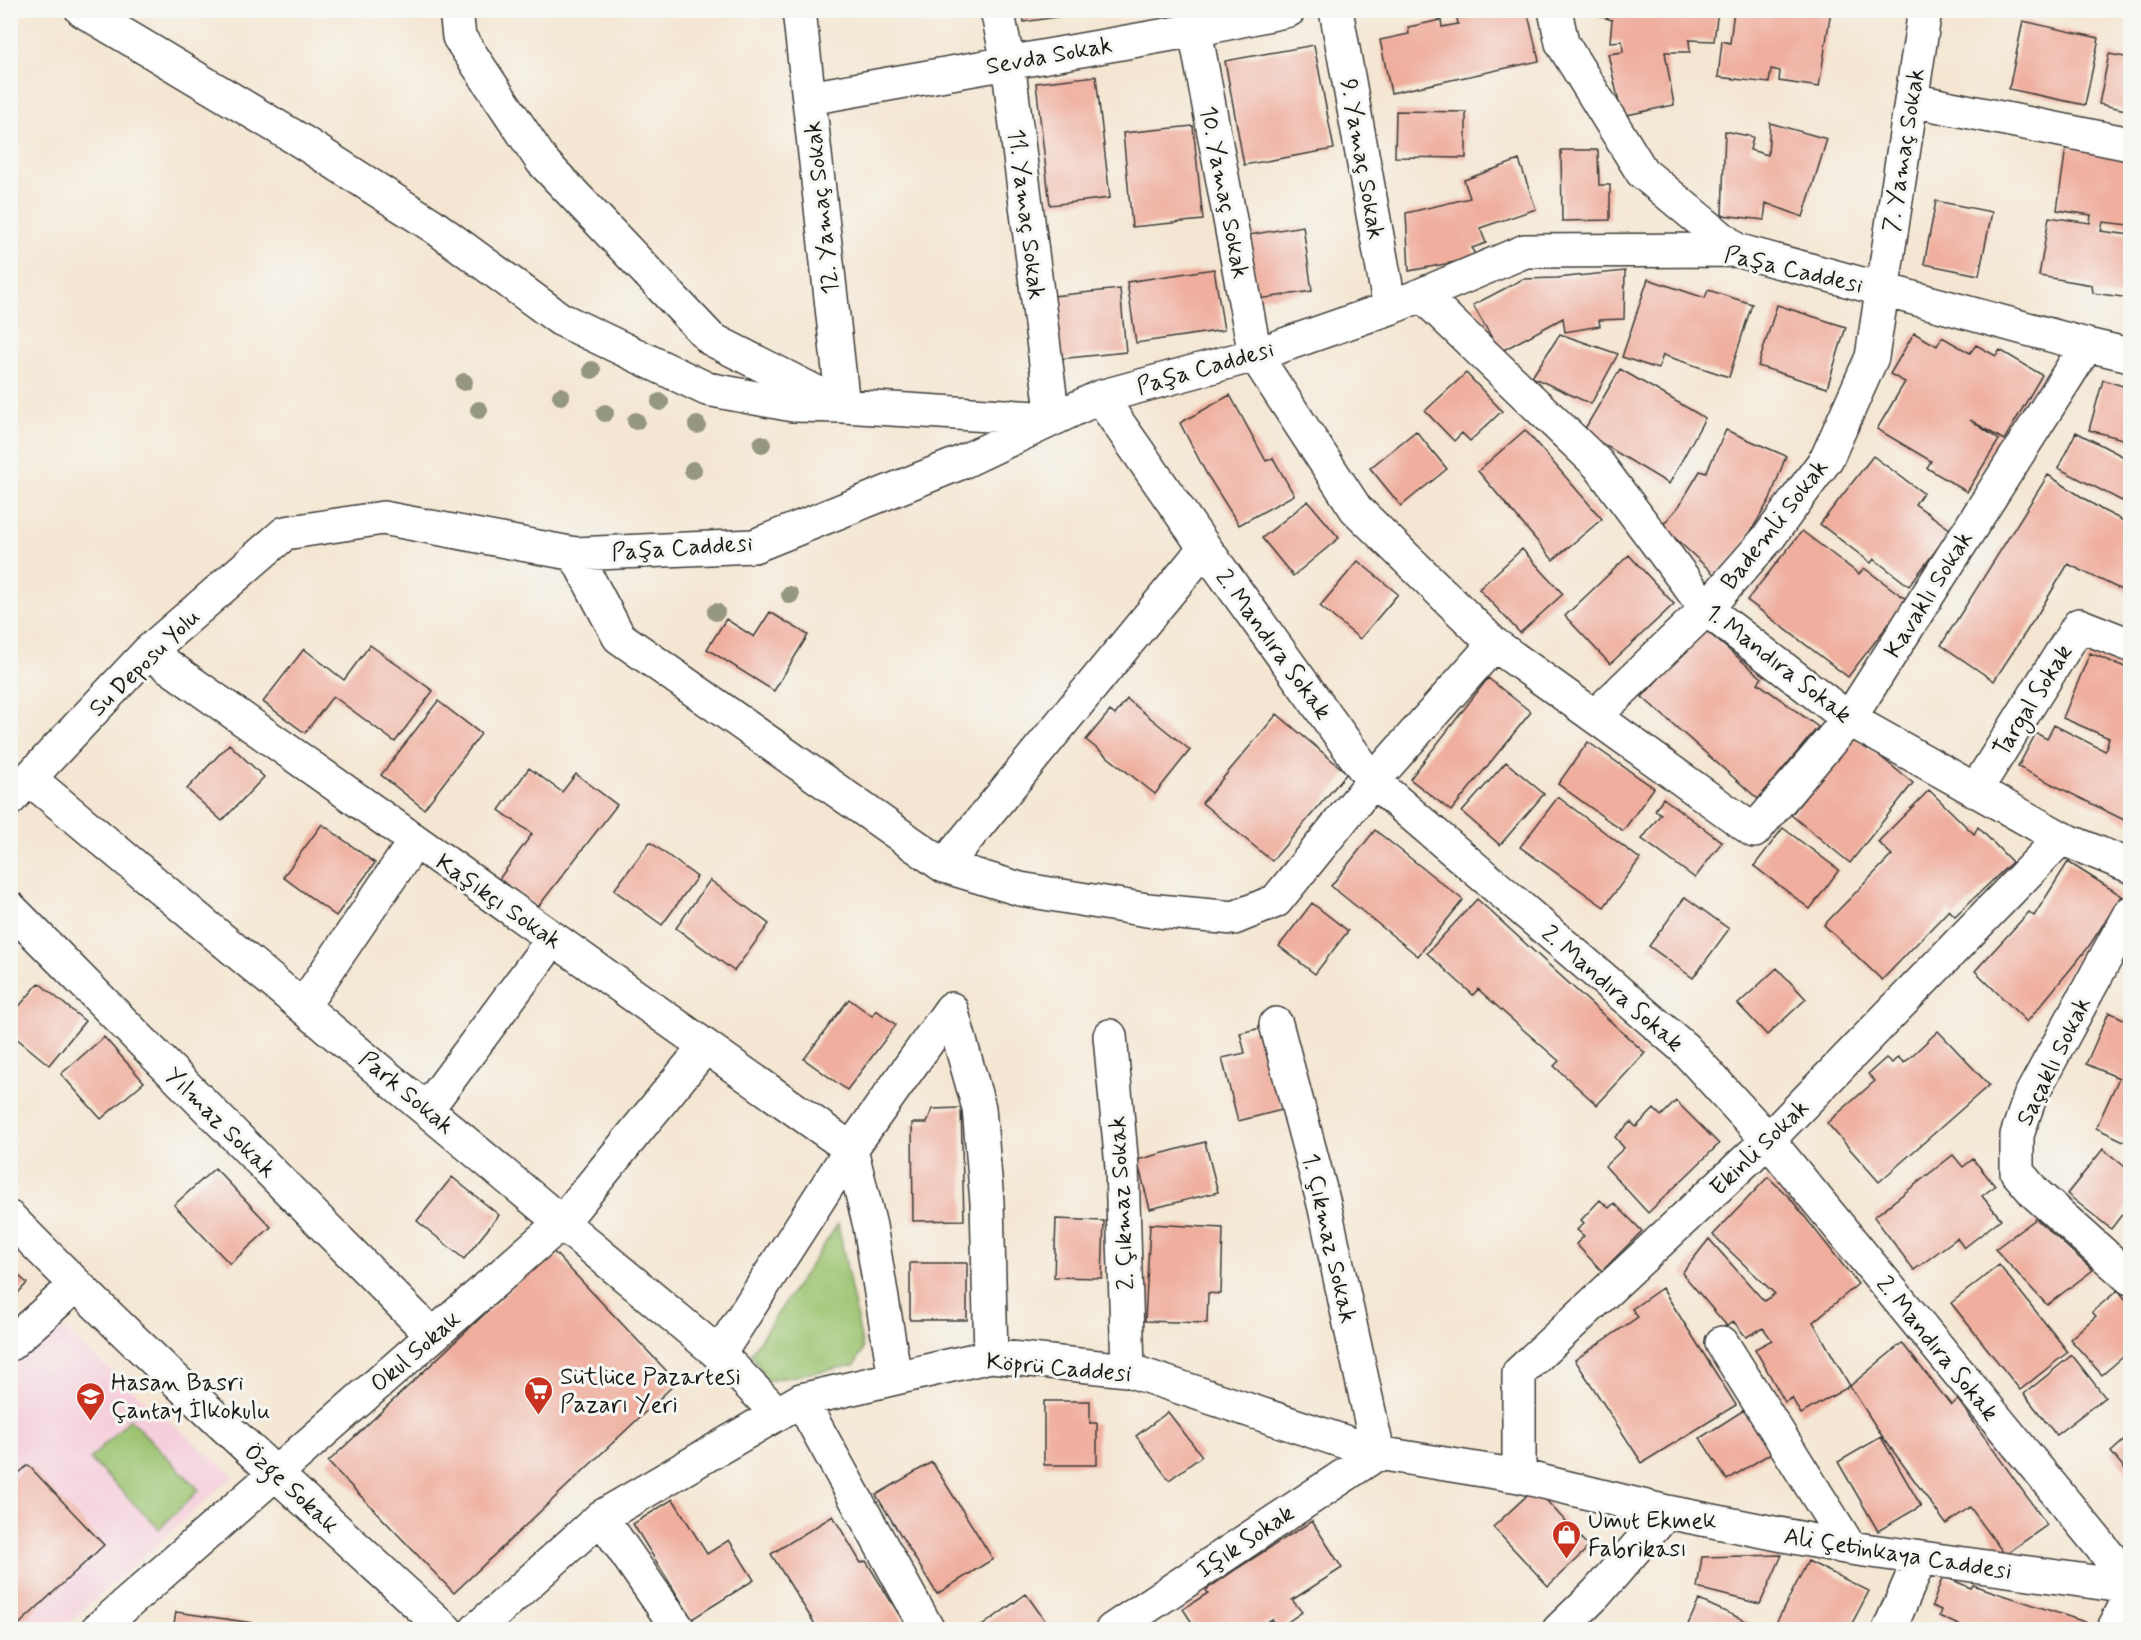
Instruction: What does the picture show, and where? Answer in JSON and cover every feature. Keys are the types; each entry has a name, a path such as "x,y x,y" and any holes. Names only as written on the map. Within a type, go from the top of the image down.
{"street":[{"path":"82,10 300,141 432,225 560,319 707,389 793,405 1053,419"},
{"path":"456,10 459,37 542,161 711,339 843,406"},
{"name":"12. Yamaç Sokak","path":"799,10 843,406"},
{"name":"11. Yamaç Sokak","path":"997,10 1008,62 1053,419"},
{"name":"Sevda Sokak","path":"809,98 1195,30 1289,10"},
{"name":"9. Yamaç Sokak","path":"1336,10 1390,308"},
{"path":"1555,10 1562,43 1642,172 1736,250"},
{"name":"7. Yamaç Sokak","path":"1881,289 1924,10"},
{"name":"10. Yamaç Sokak","path":"1195,30 1255,355"},
{"path":"1911,100 2130,144"},
{"name":"Paşa Caddesi","path":"285,533 383,518 575,554 754,546 960,463 1100,397 1255,355 1390,308 1525,251 1736,250 2130,355"},
{"name":"Bademli Sokak","path":"1595,716 1706,609 1769,537 1827,458 1872,357 1881,289"},
{"name":"1. Mandıra Sokak","path":"1422,295 1598,464 1706,609 1849,719 2061,838 2130,866"},
{"name":"Kavaklı Sokak","path":"1595,716 1754,831 1849,719 2087,345"},
{"path":"1255,355 1356,509 1494,644 1595,716"},
{"name":"2. Mandıra Sokak","path":"1100,397 1205,548 1373,781 1684,1048 1768,1140 2130,1582"},
{"name":"Su Deposu Yolu","path":"20,789 148,652 285,533"},
{"path":"944,866 1205,548"},
{"path":"575,554 619,637 944,866 1020,889 1147,910 1234,918 1276,901 1373,781 1494,644"},
{"name":"Targal Sokak","path":"1976,790 2079,625 2130,645"},
{"name":"Kaşıkçı Sokak","path":"148,652 850,1149"},
{"name":"Park Sokak","path":"20,789 303,1006 719,1354 789,1406"},
{"name":"Ekinli Sokak","path":"1519,1476 1520,1373 1768,1140 2061,838"},
{"path":"303,1006 415,841"},
{"name":"Yılmaz Sokak","path":"10,908 432,1335"},
{"name":"Saçaklı Sokak","path":"2130,913 2030,1097 2017,1135 2018,1172 2035,1193 2130,1278"},
{"path":"427,1109 553,939"},
{"path":"719,1354 850,1149 951,1009 979,1107 987,1202 991,1356"},
{"name":"1. Çıkmaz Sokak","path":"1276,1024 1324,1204 1378,1453"},
{"name":"2. Çıkmaz Sokak","path":"1110,1036 1122,1167 1128,1370"},
{"name":"Okul Sokak","path":"97,1629 562,1222 705,1047"},
{"path":"850,1149 870,1226 895,1378"},
{"name":"Özge Sokak","path":"10,1218 76,1285 276,1474 446,1629"},
{"path":"10,1344 76,1285"},
{"path":"1722,1343 1850,1548"},
{"name":"Köprü Caddesi","path":"476,1629 601,1517 789,1406 991,1356 1128,1370 1378,1453 1519,1476 1667,1512"},
{"path":"789,1406 928,1629"},
{"name":"Işık Sokak","path":"1112,1629 1378,1453"},
{"path":"1559,1629 1596,1594 1667,1512"},
{"name":"Ali Çetinkaya Caddesi","path":"1667,1512 1850,1548 2130,1587"},
{"path":"601,1517 679,1629"},
{"path":"1889,1629 1920,1559"},
{"path":"1596,1594 1597,1629"},
{"path":"2113,1629 2130,1597"}],"shaded area":[{"name":"Hasan Basri Çantay İlkokulu","path":"55,1323 233,1476 61,1629 11,1630 11,1368"}],"green space":[{"path":"838,1224 863,1349 855,1365 767,1381 751,1353"},
{"path":"130,1419 199,1490 159,1529 90,1459"}],"building":[{"path":"1022,10 1089,10 1090,12 1024,22"},
{"path":"1491,10 1527,10 1539,61 1391,93 1380,40 1409,34 1408,27 1441,20 1442,27 1458,24 1457,18"},
{"path":"1600,10 1718,10 1714,41 1689,40 1690,52 1665,52 1674,105 1622,116 1608,54 1623,52 1622,41 1610,42 1612,20 1600,16"},
{"path":"1734,10 1831,10 1819,87 1779,81 1780,71 1771,69 1769,83 1718,77 1722,41 1730,43"},
{"path":"2023,21 2099,38 2085,105 2009,89"},
{"path":"1314,45 1334,149 1244,165 1225,61"},
{"path":"2109,54 2130,58 2130,111 2099,104"},
{"path":"1096,76 1110,198 1050,205 1036,83"},
{"path":"1396,111 1466,112 1466,158 1395,157"},
{"path":"1770,123 1827,139 1803,217 1766,203 1764,220 1722,215 1725,131 1753,137 1750,150 1768,155"},
{"path":"1193,126 1203,220 1132,227 1123,133"},
{"path":"2066,147 2130,157 2130,225 2103,222 2101,231 2130,235 2130,298 2093,293 2092,285 2039,276 2049,217 2090,223 2091,215 2057,210"},
{"path":"1561,150 1598,150 1599,185 1610,185 1610,220 1562,221"},
{"path":"1519,160 1536,209 1480,228 1486,243 1472,248 1476,258 1409,271 1406,213 1470,198 1464,180"},
{"path":"1936,201 1992,212 1979,275 1924,264"},
{"path":"1303,226 1312,291 1258,299 1248,235"},
{"path":"1214,269 1224,330 1136,343 1127,282"},
{"path":"1625,271 1624,319 1599,320 1600,326 1565,332 1563,318 1500,352 1473,305 1523,279"},
{"path":"1648,279 1705,298 1708,290 1752,304 1729,377 1663,355 1658,369 1622,357"},
{"path":"1120,289 1126,352 1059,359 1053,296"},
{"path":"1777,305 1846,327 1827,388 1758,366"},
{"path":"1914,333 1937,346 1942,337 1970,353 1976,345 1996,356 2000,350 2042,375 2004,440 1970,420 1999,440 1967,492 1927,468 1931,461 1877,429 1905,382 1890,374"},
{"path":"1560,334 1618,354 1591,404 1532,377"},
{"path":"1620,369 1705,418 1669,484 1583,432"},
{"path":"1466,373 1502,411 1470,441 1462,433 1454,441 1425,411"},
{"path":"2103,380 2130,388 2130,441 2089,430"},
{"path":"1230,395 1266,461 1273,458 1294,495 1239,525 1206,473 1180,423"},
{"path":"1525,430 1602,519 1553,560 1478,471"},
{"path":"1726,430 1786,456 1770,499 1740,550 1716,576 1662,526 1679,506 1700,471 1706,473"},
{"path":"1416,431 1447,469 1401,506 1370,468"},
{"path":"2076,432 2130,460 2130,484 2122,501 2058,468"},
{"path":"1873,456 1923,493 1915,504 1951,530 1909,586 1874,559 1871,563 1820,524"},
{"path":"2048,475 2102,510 2130,524 2130,594 2068,564 1994,681 1941,645"},
{"path":"1308,501 1339,538 1293,576 1262,538"},
{"path":"1802,531 1859,574 1864,568 1907,600 1848,677 1747,600"},
{"path":"1522,549 1563,594 1520,633 1479,589"},
{"path":"1629,555 1674,604 1610,664 1565,616"},
{"path":"1358,561 1398,594 1360,639 1320,606"},
{"path":"770,612 808,635 774,691 707,649 726,619 754,637"},
{"path":"1704,629 1762,678 1758,683 1818,727 1758,799 1642,697"},
{"path":"370,645 433,691 395,742 333,696 305,733 263,702 304,649 344,680"},
{"path":"2090,653 2130,669 2130,823 2018,767 2036,733 2047,739 2054,725 2105,751 2109,738 2063,718"},
{"path":"1488,678 1531,712 1451,811 1410,779"},
{"path":"1127,699 1190,750 1155,794 1086,740 1110,711 1115,715"},
{"path":"438,701 481,734 424,809 381,775"},
{"path":"1277,714 1347,773 1272,861 1202,803"},
{"path":"1855,736 1913,783 1850,863 1791,815"},
{"path":"1588,742 1654,788 1623,831 1558,784"},
{"path":"229,744 264,777 222,821 187,789"},
{"path":"1506,762 1544,794 1500,845 1462,812"},
{"path":"529,768 562,792 576,774 617,805 538,907 499,879 532,834 499,810"},
{"path":"1929,790 1974,834 1978,827 2012,862 1955,916 1949,910 1882,980 1824,925 1892,855 1878,842"},
{"path":"1558,797 1640,859 1604,907 1520,847"},
{"path":"1663,798 1722,842 1695,878 1642,839 1661,814 1655,810"},
{"path":"322,824 375,863 336,916 283,877"},
{"path":"1783,828 1839,870 1810,909 1754,866"},
{"path":"1375,830 1463,900 1418,956 1331,886"},
{"path":"650,842 697,877 662,925 614,890"},
{"path":"2068,862 2122,896 2087,949 2027,1022 1975,971 2029,912 2034,916"},
{"path":"710,880 769,924 734,971 676,928"},
{"path":"1685,897 1729,929 1693,978 1649,946"},
{"path":"1477,899 1645,1053 1597,1105 1554,1066 1559,1061 1478,989 1473,995 1427,953"},
{"path":"1312,903 1348,931 1315,974 1279,946"},
{"path":"1777,968 1806,999 1767,1035 1738,1004"},
{"path":"39,983 85,1021 49,1065 10,1033 10,1017"},
{"path":"849,999 872,1016 876,1010 896,1025 847,1090 804,1059"},
{"path":"2109,1012 2130,1022 2130,1144 2096,1128 2119,1078 2086,1064"},
{"path":"1261,1028 1282,1110 1238,1121 1222,1058 1245,1053 1240,1033"},
{"path":"1938,1031 1989,1085 1879,1182 1827,1123 1875,1081 1868,1074 1886,1058 1892,1063 1898,1057 1904,1063"},
{"path":"104,1037 144,1082 101,1119 61,1074"},
{"path":"1676,1101 1719,1144 1648,1213 1605,1166 1624,1148 1615,1137 1631,1122 1636,1127 1654,1109 1661,1116"},
{"path":"961,1108 964,1220 913,1221 912,1123 927,1123 932,1109"},
{"path":"1205,1142 1218,1192 1150,1209 1137,1160"},
{"path":"2103,1149 2130,1171 2130,1204 2111,1229 2067,1194"},
{"path":"1953,1155 1963,1167 1973,1159 1995,1186 1982,1196 2001,1219 1964,1248 1957,1238 1914,1270 1874,1217"},
{"path":"215,1168 271,1227 230,1264 174,1205"},
{"path":"452,1177 499,1215 464,1259 417,1221"},
{"path":"1768,1177 1790,1198 1858,1284 1813,1322 1850,1386 1801,1414 1792,1398 1785,1402 1755,1349 1772,1340 1763,1328 1746,1337 1734,1322 1727,1326 1682,1273 1709,1239 1764,1301 1775,1294 1713,1235"},
{"path":"1600,1200 1609,1208 1614,1203 1642,1231 1602,1271 1576,1244 1584,1236 1577,1230 1584,1223 1581,1220"},
{"path":"1056,1219 1104,1221 1102,1278 1054,1277"},
{"path":"2036,1219 2093,1270 2047,1305 1995,1249"},
{"path":"1150,1224 1223,1228 1221,1294 1208,1293 1207,1323 1145,1321"},
{"path":"552,1250 677,1382 454,1593 328,1462"},
{"path":"910,1263 967,1263 967,1320 910,1320"},
{"path":"1999,1265 2068,1352 2020,1390 1951,1303"},
{"path":"10,1268 27,1283 10,1302"},
{"path":"1662,1288 1736,1405 1642,1463 1575,1360 1638,1317 1632,1309"},
{"path":"2118,1290 2130,1305 2130,1351 2102,1375 2070,1339 2096,1316 2092,1312"},
{"path":"1902,1343 1951,1405 1958,1400 2047,1525 2005,1555 1970,1507 1946,1524 1880,1433 1850,1386"},
{"path":"2072,1355 2105,1397 2056,1435 2024,1394"},
{"path":"1044,1401 1090,1401 1090,1423 1097,1423 1097,1465 1044,1465"},
{"path":"1744,1410 1771,1453 1727,1480 1700,1438"},
{"path":"1168,1412 1202,1456 1169,1480 1136,1436"},
{"path":"2130,1435 2130,1475 2111,1452"},
{"path":"1881,1437 1921,1506 1878,1531 1838,1462"},
{"path":"932,1462 993,1559 937,1594 876,1495"},
{"path":"28,1465 104,1545 14,1629 10,1629 10,1481"},
{"path":"1535,1488 1589,1547 1548,1586 1493,1527"},
{"path":"673,1499 707,1554 729,1540 754,1580 692,1619 633,1524"},
{"path":"833,1516 861,1563 866,1561 908,1629 818,1629 771,1554"},
{"path":"1312,1521 1342,1568 1292,1600 1302,1612 1279,1628 1272,1619 1256,1629 1196,1629 1183,1609 1208,1593 1206,1590 1238,1568"},
{"path":"1782,1555 1760,1604 1697,1588 1702,1557"},
{"path":"1808,1561 1869,1591 1849,1629 1773,1629"},
{"path":"1943,1576 1971,1588 1973,1585 2088,1623 2085,1629 1967,1629 1939,1616 1941,1610 1932,1606"},
{"path":"1026,1594 1051,1629 977,1629 986,1623"},
{"path":"1699,1600 1753,1624 1750,1629 1686,1629"},
{"path":"176,1612 253,1623 252,1629 173,1629"}],"place":[{"name":"Sütlüce Pazartesi Pazarı Yeri","path":"539,1416"},
{"name":"Hasan Basri Çantay İlkokulu","path":"90,1422"},
{"name":"Umut Ekmek Fabrikası","path":"1567,1560"}]}
